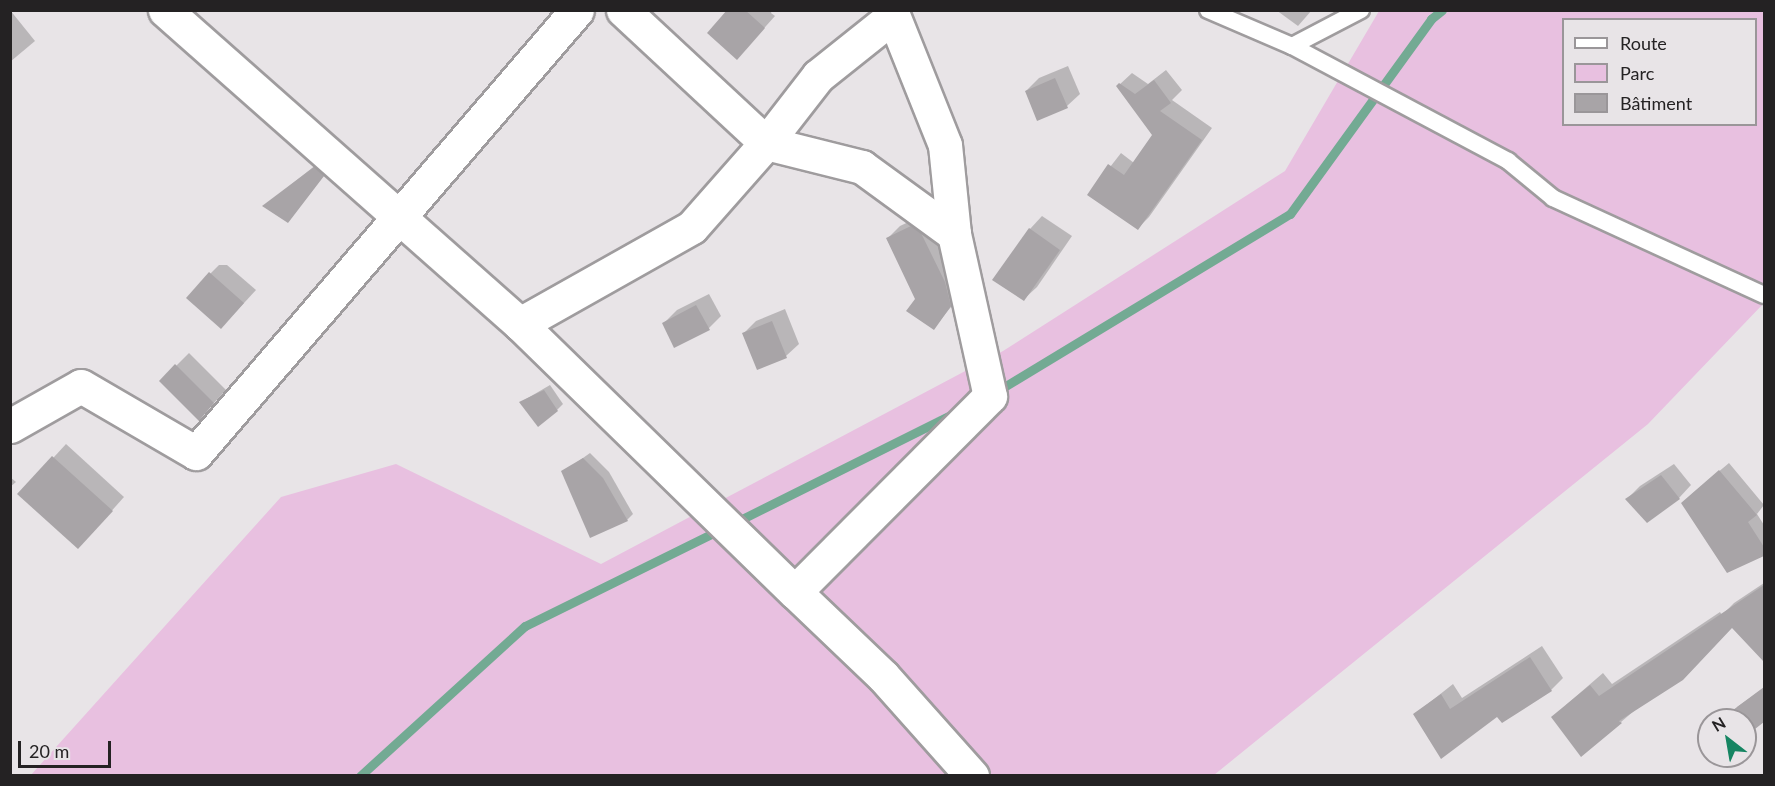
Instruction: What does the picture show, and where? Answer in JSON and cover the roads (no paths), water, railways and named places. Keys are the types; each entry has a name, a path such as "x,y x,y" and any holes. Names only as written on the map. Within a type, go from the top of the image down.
{"street":[{"path":"165,10 520,324 883,676 972,776"},
{"path":"10,426 81,386 196,453 577,10"},
{"path":"623,10 766,143 862,167 954,234"},
{"path":"520,324 692,227 766,143 818,76 892,14 945,145 954,234 990,396 795,592"}],"lane":[{"path":"1208,10 1292,46 1508,161 1552,198 1764,295"},
{"path":"1292,46 1360,10"}],"waterway":[{"path":"994,393 1290,214 1431,19 1442,10"},
{"path":"734,523 955,413"},
{"path":"360,776 525,626 721,529"}]}
